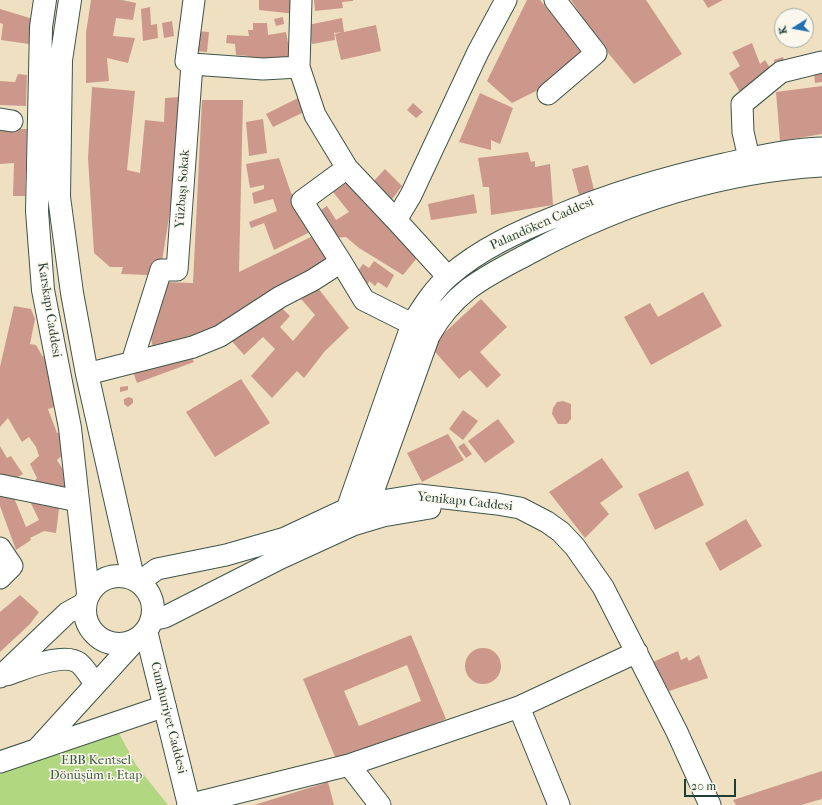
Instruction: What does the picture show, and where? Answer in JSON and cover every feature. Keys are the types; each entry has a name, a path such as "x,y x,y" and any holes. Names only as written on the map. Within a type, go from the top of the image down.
{"main road":[{"name":"Karskapı Caddesi","path":"45,0 41,27 37,211 43,290 70,428 86,598"},
{"path":"70,0 61,60 59,197 72,293 87,374 136,580"},
{"path":"113,576 123,576 136,580 146,590 151,599 153,610 145,630 126,644 114,644 103,641 94,634 87,624 84,614 86,598 95,585 103,579 113,576"},
{"name":"Cumhuriyet Caddesi","path":"145,630 189,805"}],"street":[{"name":"Yüzbaşı Sokak","path":"132,362 161,270 177,270 192,64 186,61 194,0"},
{"path":"301,0 299,67 315,115 347,168 448,277"},
{"path":"396,220 411,195 478,52 506,0"},
{"path":"548,94 596,53 555,0"},
{"path":"749,158 743,132 742,104 781,72 822,62"},
{"path":"192,64 263,69 299,67"},
{"name":"Palandöken Caddesi","path":"350,517 412,324 429,298 448,277 467,261 508,237 591,202 675,175 749,158 790,151 822,148"},
{"name":"Palandöken Caddesi","path":"350,517 369,503 429,336 444,312 469,287 567,233 617,211 689,189 774,170 822,166"},
{"path":"347,168 302,201 364,300 412,324"},
{"path":"87,374 193,347 220,336 280,297 313,280 341,262"},
{"path":"0,484 78,501"},
{"name":"Yenikapı Caddesi","path":"369,503 419,495 476,501 520,508 547,522 561,532 575,547 603,587 677,732 710,805"},
{"path":"136,580 157,569 226,555 350,517 476,501"},
{"path":"35,750 145,630 166,617 281,558 350,517"},
{"path":"0,548 12,566 0,578"},
{"path":"1,677 67,613 86,598"},
{"path":"189,805 350,765 519,707 637,652"},
{"path":"1,677 46,662 62,659 78,663 95,683"},
{"path":"0,762 165,706"},
{"path":"519,707 560,805"},
{"path":"350,765 380,805"}],"green space":[{"name":"EBB Kentsel Dönüşüm 1. Etap","path":"114,724 136,765 168,805 0,805 0,762"}],"building":[{"path":"91,0 122,0 136,3 133,20 116,18 113,36 135,38 128,63 107,58 109,81 86,83 86,33"},
{"path":"259,0 295,0 296,14 259,10"},
{"path":"314,0 353,1 342,2 343,8 315,11"},
{"path":"527,0 540,0 584,53 560,79 512,103 487,81"},
{"path":"571,0 646,0 682,54 634,84 599,42"},
{"path":"703,0 723,0 708,8"},
{"path":"150,7 151,25 157,24 158,38 143,41 141,9"},
{"path":"0,9 33,19 29,44 1,40 3,24 0,23"},
{"path":"283,17 284,24 276,26 274,19"},
{"path":"342,18 344,32 376,25 381,51 341,60 335,34 342,32 335,33 334,31 335,40 312,44 308,25"},
{"path":"172,21 174,36 164,38 162,23"},
{"path":"253,23 267,23 268,35 286,32 291,58 248,62 248,56 236,55 235,44 226,43 227,35 249,36 248,30 253,30"},
{"path":"197,31 209,32 207,52 195,51"},
{"path":"752,43 760,64 765,60 773,72 741,94 729,73 740,66 732,52"},
{"path":"783,57 786,67 775,68 774,60"},
{"path":"822,71 822,82 815,83 814,72"},
{"path":"18,74 27,75 26,106 0,105 0,81 15,82"},
{"path":"822,86 822,134 780,141 776,92"},
{"path":"92,87 135,91 127,170 140,173 145,120 164,122 165,98 180,97 175,180 162,261 148,275 121,274 123,267 110,267 94,253 88,158"},
{"path":"480,93 513,108 500,144 491,140 491,150 459,142"},
{"path":"300,97 306,111 273,127 266,114"},
{"path":"202,100 243,100 239,272 317,234 334,261 229,323 216,326 217,330 153,350 149,324 162,282 193,283"},
{"path":"413,103 423,112 416,118 407,110"},
{"path":"263,119 267,153 249,156 246,122"},
{"path":"0,129 27,129 25,196 13,196 14,163 0,164"},
{"path":"528,152 531,162 535,161 535,167 550,164 553,205 491,215 489,187 483,187 478,158"},
{"path":"279,158 291,193 314,230 274,250 264,223 251,228 249,222 277,211 273,199 254,204 252,193 264,189 264,185 250,188 246,164"},
{"path":"588,165 594,190 579,195 572,169"},
{"path":"385,169 402,186 390,202 371,184"},
{"path":"349,181 364,202 369,199 417,258 403,275 359,248 346,237 333,238 315,214 327,206 336,220 349,212 333,192"},
{"path":"474,194 477,213 431,220 428,204"},
{"path":"374,261 394,275 387,288 378,282 375,286 369,281 368,284 355,275 363,264 369,268"},
{"path":"318,288 349,328 325,351 304,378 297,371 272,398 251,376 275,349 263,337 244,355 230,339 276,302 290,316 280,327 293,341 315,315 301,299"},
{"path":"703,292 722,326 651,365 624,317 650,303 658,317"},
{"path":"481,299 507,327 480,352 501,375 487,388 470,370 459,379 430,346"},
{"path":"14,306 31,309 35,319 30,344 36,345 43,357 44,355 55,407 48,409 57,433 63,432 64,454 57,460 67,476 67,486 60,493 30,486 37,478 30,464 39,456 36,447 29,437 22,442 8,418 0,427 0,367"},
{"path":"189,352 194,362 137,383 133,372"},
{"path":"241,379 270,423 215,457 186,412"},
{"path":"128,386 128,390 120,392 120,387"},
{"path":"129,397 133,399 133,403 128,407 124,404 124,399"},
{"path":"563,401 571,404 571,419 567,424 558,424 552,414 553,408 557,402"},
{"path":"463,410 478,421 463,440 449,429"},
{"path":"498,419 515,442 485,463 468,441"},
{"path":"448,434 464,460 422,482 407,453"},
{"path":"464,443 472,454 466,458 458,447"},
{"path":"0,446 7,458 11,456 23,474 8,483 0,481"},
{"path":"602,458 623,487 600,503 609,514 585,538 549,492"},
{"path":"688,471 704,505 655,530 638,494"},
{"path":"10,488 26,527 39,520 25,491 60,501 56,533 44,531 30,538 31,540 16,550 0,506 0,489"},
{"path":"746,519 762,546 720,571 705,543"},
{"path":"20,595 39,612 30,624 0,652 0,612"},
{"path":"411,635 446,719 338,764 303,679","holes":["407,665 421,701 359,726 344,691"]},
{"path":"487,648 496,653 500,659 500,673 496,679 487,684 479,684 470,679 466,673 465,662 470,653 476,649"},
{"path":"678,651 681,660 687,657 689,661 699,655 708,678 669,691 653,662"},
{"path":"822,771 822,799 801,805 736,805 733,800"},
{"path":"328,782 334,805 254,805"}]}
